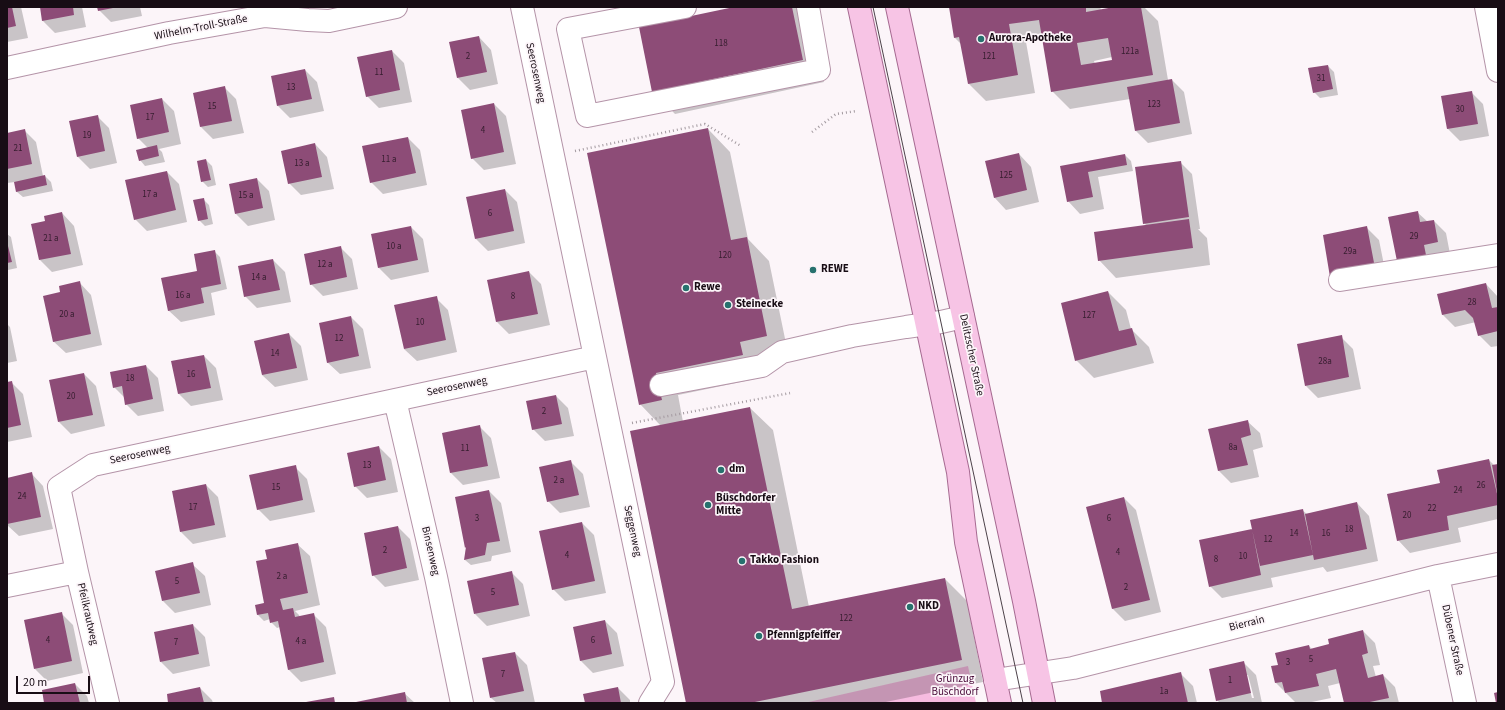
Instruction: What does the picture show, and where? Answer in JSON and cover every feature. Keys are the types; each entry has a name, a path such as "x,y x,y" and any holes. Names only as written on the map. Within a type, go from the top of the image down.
{"main road":[{"path":"859,7 958,472 966,542 1000,703"},
{"name":"Delitzscher Straße","path":"897,7 1024,601 1044,703"}],"street":[{"name":"Wilhelm-Troll-Straße","path":"7,68 169,34 265,16 329,21 396,7"},
{"name":"Seerosenweg","path":"77,572 59,487 94,465 595,357 522,7"},
{"path":"685,7 568,29 587,116 819,70 808,7"},
{"path":"1486,7 1498,71"},
{"path":"1340,280 1498,255"},
{"path":"661,384 762,366 782,352 852,336 941,322 963,317"},
{"name":"Seggenweg","path":"595,357 663,682 650,703"},
{"name":"Binsenweg","path":"395,400 436,577 462,703"},
{"name":"Bierrain","path":"995,680 1073,668 1438,576 1498,564"},
{"name":"Pfeilkrautweg","path":"7,586 77,572 108,703"},
{"name":"Dübener Straße","path":"1438,576 1465,703"}],"path":[{"path":"812,132 836,114 881,107"},
{"path":"553,156 705,124 742,146"},
{"path":"610,428 790,393"}],"green space":[{"name":"Grünzug Büschdorf","path":"968,666 976,703 804,703"}],"building":[{"path":"7,7 12,7 16,26 7,28"},
{"path":"40,7 73,7 74,15 42,21"},
{"path":"97,7 113,7 113,8 98,11"},
{"path":"734,7 792,7 803,60 652,92 639,27"},
{"path":"949,7 1086,7 1086,12 1114,7 1141,7 1153,75 1051,92 1039,20 1009,24 1018,75 968,84 959,37 954,38","holes":["1108,38 1112,60 1081,65 1077,43"]},
{"path":"479,36 487,72 457,78 449,42"},
{"path":"392,50 400,90 366,97 357,57"},
{"path":"1328,65 1333,89 1313,93 1308,68"},
{"path":"305,69 312,99 277,106 271,76"},
{"path":"1172,79 1180,123 1135,131 1127,87"},
{"path":"225,86 232,121 200,127 193,93"},
{"path":"1472,91 1478,124 1447,129 1441,96"},
{"path":"162,98 169,132 137,139 130,105"},
{"path":"494,103 504,152 471,159 461,110"},
{"path":"98,115 105,151 77,157 69,121"},
{"name":"Rewe","path":"708,128 731,240 747,237 767,336 740,342 743,355 656,373 662,400 639,405 587,153"},
{"path":"25,129 32,164 7,169 7,133"},
{"path":"408,137 416,173 370,183 362,146"},
{"path":"315,143 322,177 288,184 281,151"},
{"path":"157,145 159,156 139,161 136,150"},
{"path":"1019,153 1027,190 994,198 985,161"},
{"path":"1125,154 1127,165 1088,172 1093,197 1067,202 1060,166"},
{"path":"206,159 211,180 201,182 197,161"},
{"path":"1181,161 1189,217 1143,224 1135,167"},
{"path":"167,171 176,210 134,220 125,180"},
{"path":"45,175 47,185 16,192 14,182"},
{"path":"257,178 263,208 235,214 229,184"},
{"path":"505,189 514,231 475,239 466,197"},
{"path":"204,198 208,219 198,221 193,200"},
{"path":"1418,211 1420,222 1434,220 1438,242 1424,245 1427,260 1398,266 1388,217"},
{"path":"62,212 71,254 39,260 31,224 45,221 44,216"},
{"path":"1189,219 1193,248 1098,261 1094,232"},
{"path":"411,226 418,260 378,268 371,234"},
{"path":"1367,226 1375,268 1330,277 1323,235"},
{"path":"7,242 12,262 7,263"},
{"path":"341,246 347,277 310,285 304,254"},
{"path":"215,250 221,284 201,288 204,303 168,311 161,278 197,271 194,254"},
{"path":"273,259 280,290 244,297 238,266"},
{"path":"529,271 538,314 496,322 487,280"},
{"path":"80,281 91,334 53,342 43,296 60,292 59,286"},
{"path":"1486,283 1492,308 1498,307 1498,331 1478,336 1473,318 1465,310 1442,315 1437,294"},
{"path":"1108,291 1119,331 1132,328 1137,345 1075,361 1061,303"},
{"path":"437,296 446,340 404,349 394,305"},
{"path":"351,316 359,356 327,363 319,323"},
{"path":"289,333 297,368 262,375 254,341"},
{"path":"1342,335 1349,377 1305,386 1297,344"},
{"path":"204,355 211,388 178,394 171,361"},
{"path":"146,365 153,399 125,405 122,386 113,388 110,372"},
{"path":"84,373 93,415 58,422 49,380"},
{"path":"12,381 21,425 7,428 7,382"},
{"path":"556,395 562,424 532,430 526,401"},
{"name":"Büschdorfer Mitte","path":"750,407 792,609 945,578 962,660 750,703 686,703 630,431"},
{"path":"1248,420 1251,435 1241,438 1248,465 1218,471 1208,429"},
{"path":"480,425 488,466 450,473 442,433"},
{"path":"379,446 386,480 354,487 347,453"},
{"path":"1489,459 1498,498 1498,505 1447,516 1449,530 1397,541 1387,494 1440,483 1437,470"},
{"path":"571,460 579,495 547,502 539,467"},
{"path":"1498,464 1498,492 1497,492 1492,465"},
{"path":"296,465 303,500 257,510 249,475"},
{"path":"32,472 41,517 7,524 7,478"},
{"path":"206,484 215,525 180,532 172,491"},
{"path":"489,490 500,541 487,543 485,555 464,560 466,547 465,548 455,497"},
{"path":"1124,497 1150,600 1112,609 1086,507"},
{"path":"1357,502 1367,549 1314,560 1305,514"},
{"path":"1303,509 1313,555 1260,566 1250,520"},
{"path":"582,522 595,581 552,590 539,531"},
{"path":"398,526 407,568 372,576 364,533"},
{"path":"1252,529 1261,575 1209,587 1199,540"},
{"path":"298,543 308,593 280,599 283,610 293,608 295,617 314,613 324,662 288,670 278,621 270,623 268,613 257,615 255,605 264,603 256,561 267,559 265,550"},
{"path":"193,562 200,593 162,601 155,571"},
{"path":"512,571 519,605 474,614 467,581"},
{"path":"62,612 72,661 34,669 24,620"},
{"path":"605,620 612,654 580,661 573,627"},
{"path":"193,624 199,654 160,662 154,632"},
{"path":"1363,630 1368,653 1362,655 1368,678 1383,674 1389,698 1365,703 1344,703 1336,669 1316,674 1319,686 1285,693 1282,682 1275,683 1271,666 1278,665 1275,653 1309,645 1310,649 1329,644 1328,639"},
{"path":"515,652 524,691 490,698 482,658"},
{"path":"1244,661 1251,693 1216,701 1209,669"},
{"path":"1181,672 1188,703 1102,703 1100,691"},
{"path":"75,683 80,703 44,703 42,690"},
{"path":"200,687 204,703 168,703 167,694"},
{"path":"618,687 621,703 585,703 583,694"},
{"path":"405,692 407,703 356,702"},
{"path":"1498,692 1498,703 1496,703 1494,693"},
{"path":"334,697 335,703 306,703 306,702"}],"tram line":[{"path":"873,7 1023,703"}],"place":[{"name":"Aurora-Apotheke","path":"981,39"},
{"name":"REWE","path":"813,270"},
{"name":"Rewe","path":"686,288"},
{"name":"Steinecke","path":"728,305"},
{"name":"dm","path":"721,470"},
{"name":"Büschdorfer Mitte","path":"708,505"},
{"name":"Takko Fashion","path":"742,561"},
{"name":"NKD","path":"910,607"},
{"name":"Pfennigpfeiffer","path":"759,636"}]}
